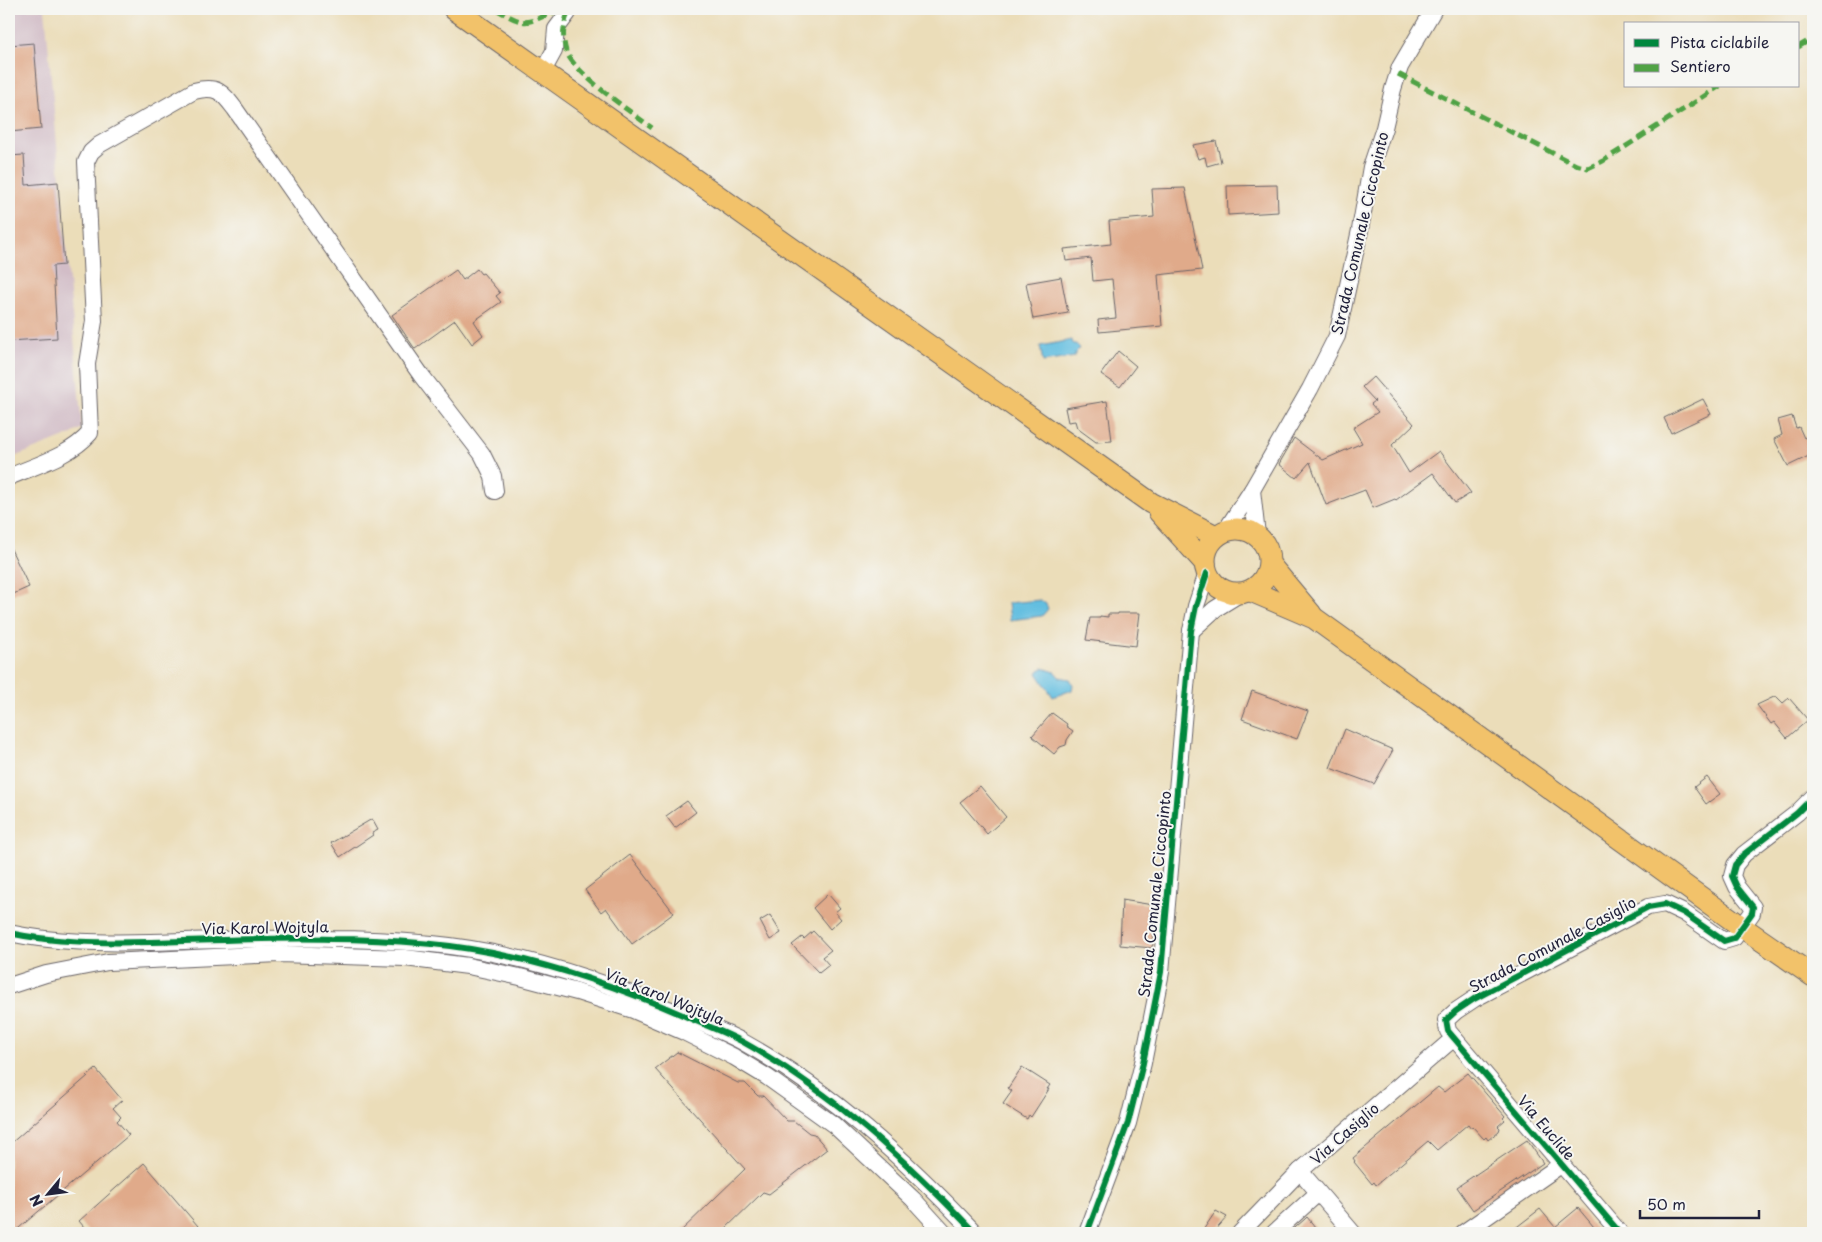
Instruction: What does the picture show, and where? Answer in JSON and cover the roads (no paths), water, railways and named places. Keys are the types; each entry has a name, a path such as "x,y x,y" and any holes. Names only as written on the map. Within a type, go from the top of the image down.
{"main road":[{"path":"454,9 1150,503 1221,533"},
{"path":"1150,503 1206,568 1213,582 1221,589 1230,593 1246,592 1314,618"},
{"path":"1206,568 1206,553 1210,543 1221,533 1237,528 1248,530 1257,535 1267,549 1270,565 1266,576 1260,584 1246,592"},
{"path":"1270,565 1314,618 1742,927 1813,976"}],"street":[{"name":"Strada Comunale Ciccopinto","path":"1221,533 1252,490 1310,389 1337,336 1372,167 1393,89 1400,67 1434,9"},
{"path":"542,73 554,51 556,29 568,13"},
{"path":"9,477 72,449 80,444 90,433 87,364 94,322 86,162 91,152 98,145 204,88 215,89 222,93 235,109 421,375 482,454 493,476 495,492"},
{"path":"1252,490 1257,535"},
{"name":"Strada Comunale Ciccopinto","path":"1086,1233 1128,1123 1143,1063 1161,972 1192,630 1206,568"},
{"path":"1192,630 1215,609 1246,592"},
{"name":"Strada Comunale Casiglio","path":"1454,1038 1448,1030 1446,1020 1456,1011 1648,907 1665,904 1684,913 1724,941 1734,938 1752,913 1753,907 1732,876 1735,865 1744,854 1797,813 1813,797"},
{"name":"Via Karol Wojtyla","path":"9,933 21,936 90,943 330,939 433,944 480,951 532,962 597,981 647,999 742,1041 805,1081 881,1140 947,1203 975,1233"},
{"name":"Via Karol Wojtyla","path":"9,986 46,974 108,962 279,954 405,958 468,966 577,992 633,1010 684,1032 734,1057 767,1077 834,1125 913,1200 944,1233"},
{"name":"Via Euclide","path":"1454,1038 1620,1233"},
{"name":"Via Casiglio","path":"1240,1233 1300,1171 1454,1038"},
{"path":"1463,1233 1562,1164"},
{"path":"1300,1171 1353,1233"},
{"path":"1274,1233 1318,1193"},
{"name":"Strada Comunale Ciccopinto","path":"1094,1233 1095,1210"}],"water":[{"path":"1072,340 1073,344 1080,348 1075,353 1075,357 1043,362 1040,346"},
{"path":"1040,600 1046,604 1048,609 1042,616 1010,620 1008,603"},
{"path":"1043,668 1055,672 1059,677 1070,679 1073,685 1072,690 1053,697 1037,673"}]}
